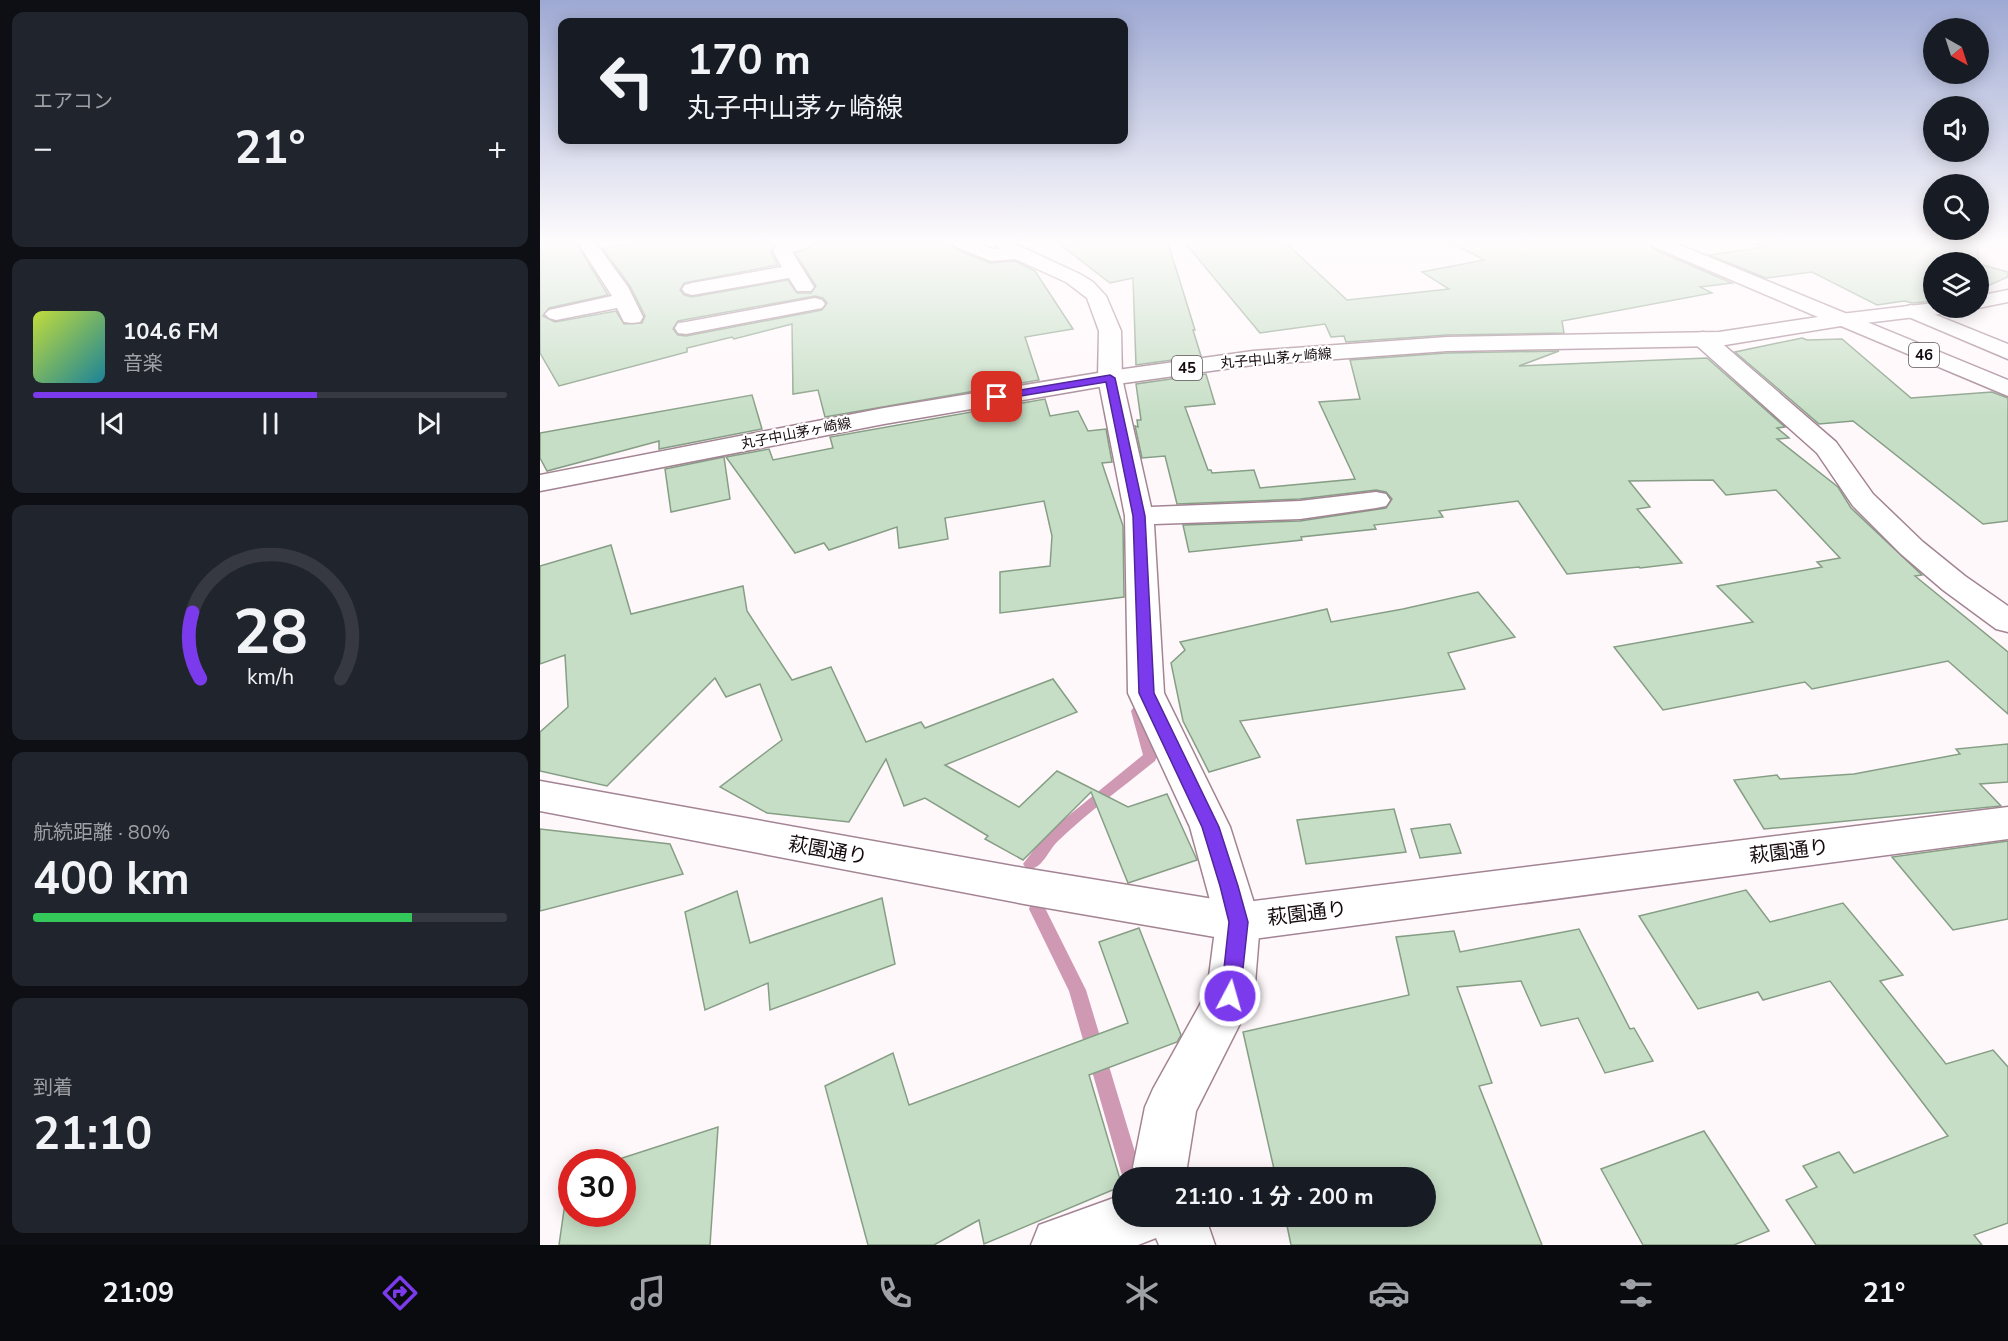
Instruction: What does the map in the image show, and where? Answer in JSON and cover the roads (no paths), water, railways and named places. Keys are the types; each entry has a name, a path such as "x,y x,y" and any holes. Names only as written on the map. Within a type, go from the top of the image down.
{"street":[{"path":"556,314 628,309 623,301"},
{"path":"686,328 819,311 813,301"},
{"path":"1098,301 1110,331 1110,378 1139,516 1146,693 1210,827 1239,922 1230,996 1171,1107 1160,1167"},
{"name":"46","path":"1796,301 2008,389"},
{"name":"丸子中山茅ヶ崎線","path":"540,483 884,416 1110,378 1253,358 1447,344 1719,339 1923,310"},
{"path":"1911,311 2008,352"},
{"path":"1703,339 1827,448 1863,500 1912,548 1954,583 2008,622"},
{"path":"1139,516 1300,510 1377,500"},
{"name":"萩園通り","path":"540,796 1024,886 1239,922 2008,823"},
{"path":"1059,1245 1112,1226"},
{"path":"1181,1227 1187,1245"}],"waterway":[{"path":"1031,864 1051,838 1150,757 1138,711"},
{"path":"1037,909 1077,990 1130,1167"}]}
